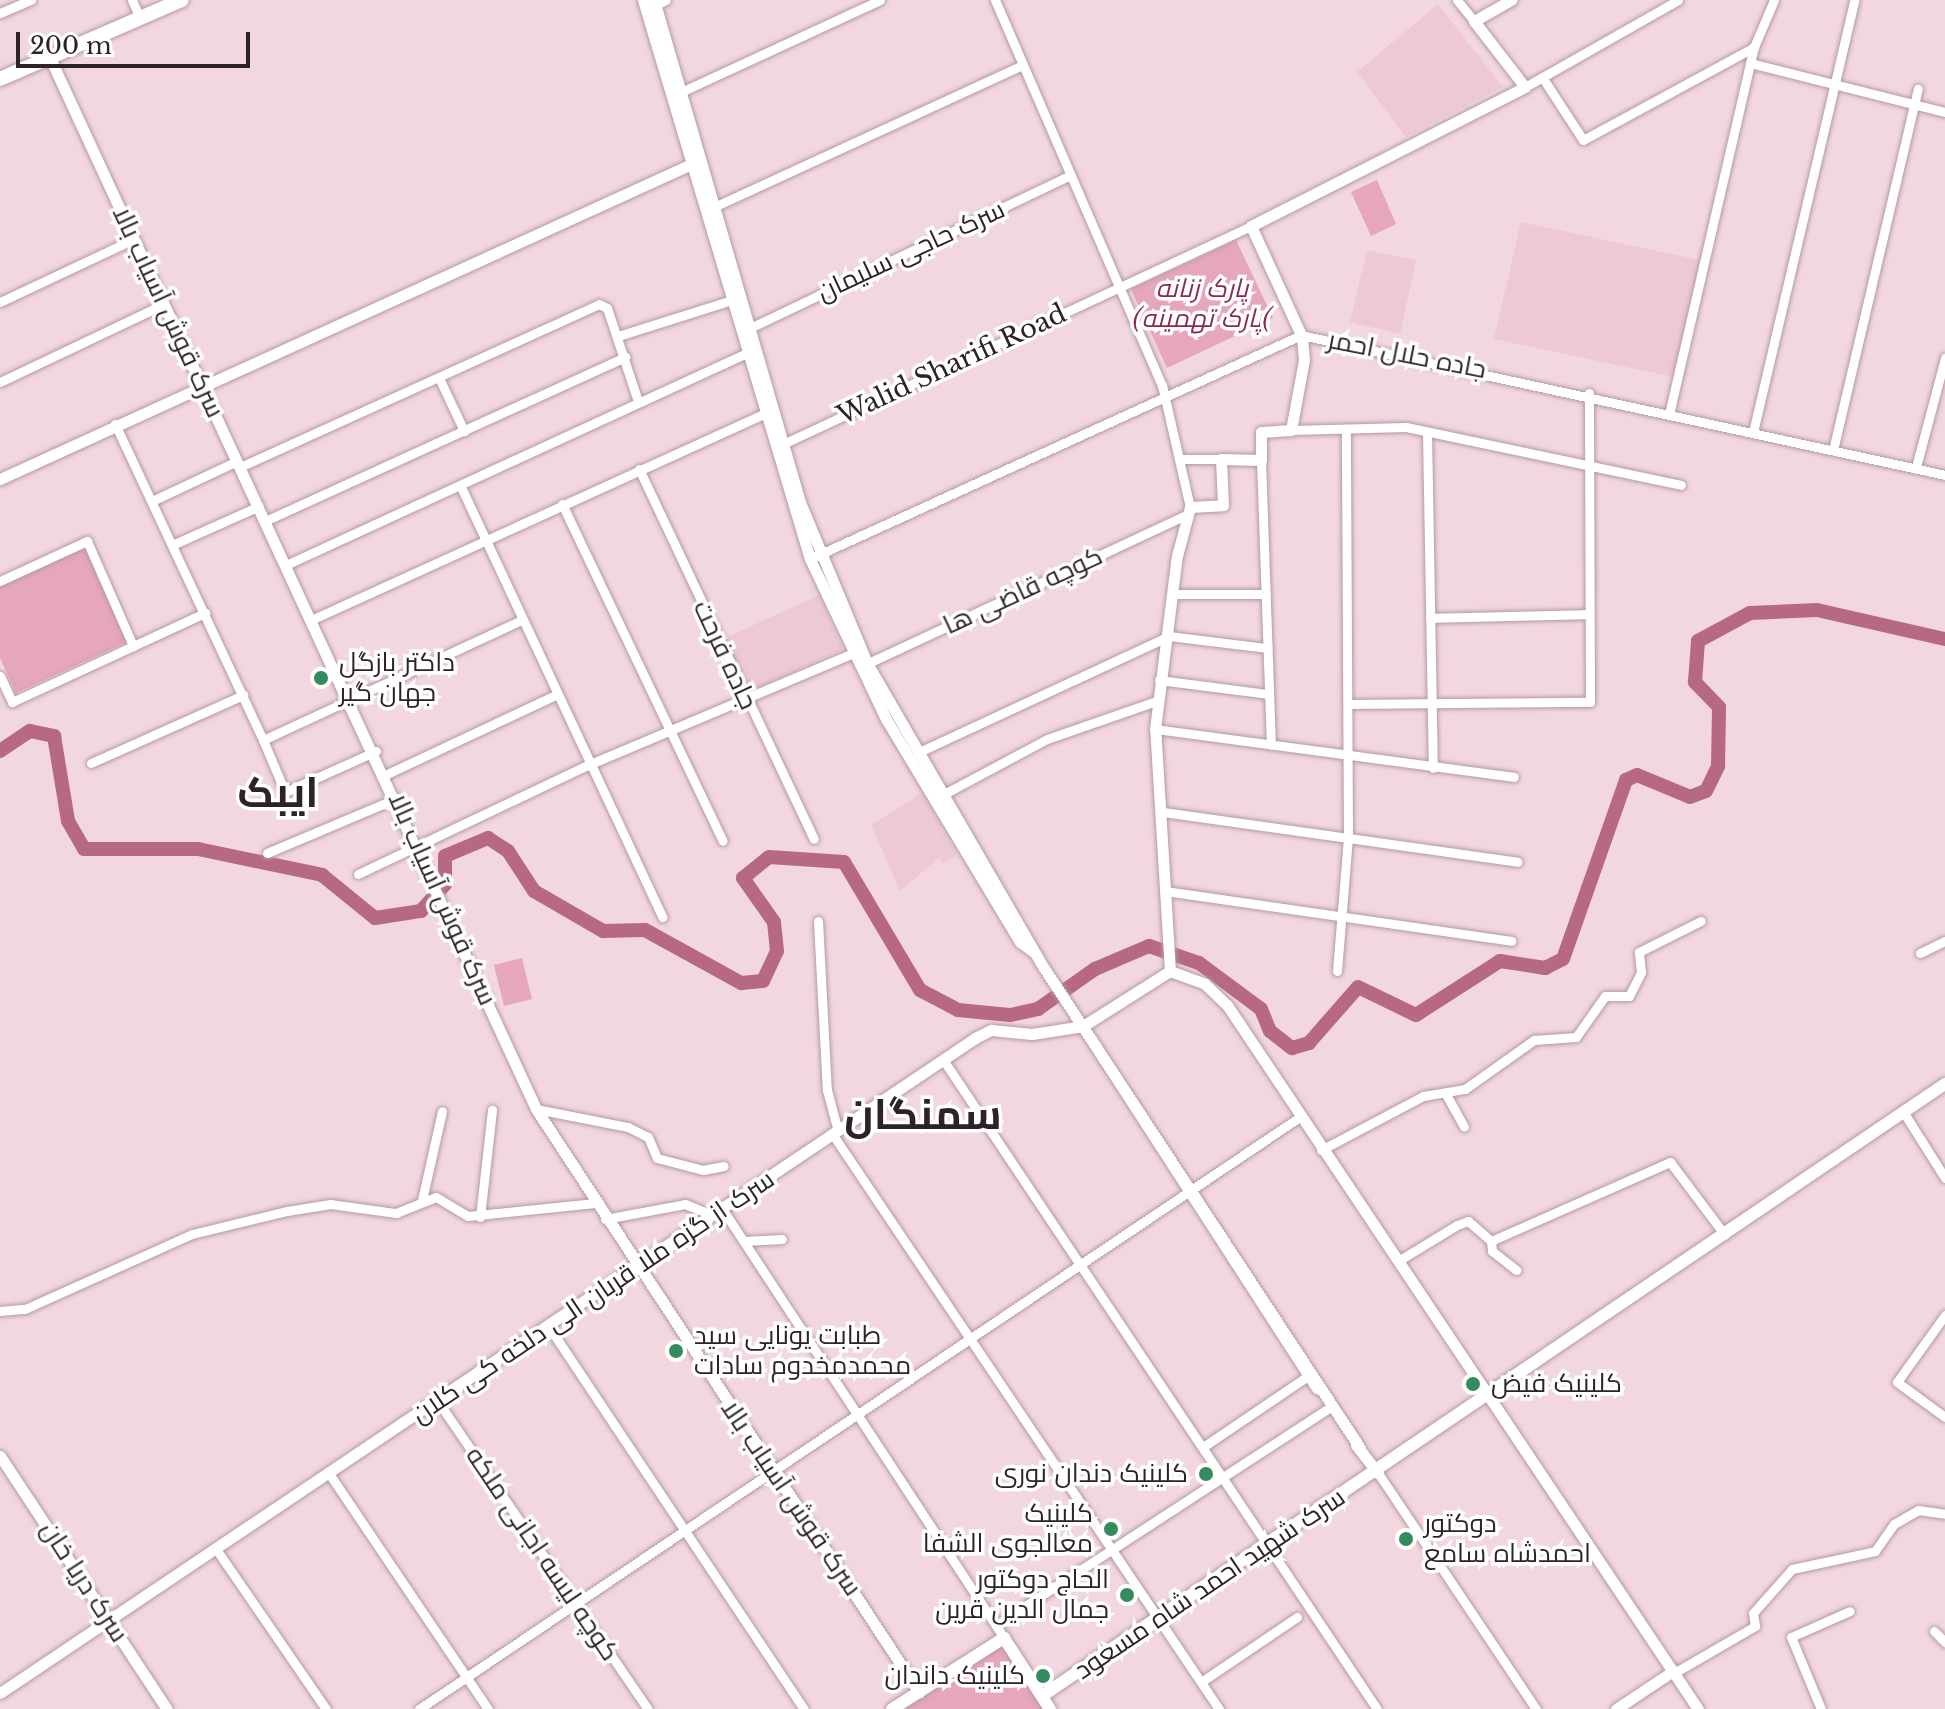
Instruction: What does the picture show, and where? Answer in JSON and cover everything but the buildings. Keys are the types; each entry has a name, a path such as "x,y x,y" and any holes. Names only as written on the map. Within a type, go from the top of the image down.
{"highway":[{"path":"0,79 182,0"}],"main road":[{"name":"سرک شهید احمد شاه مسعود","path":"1042,1696 1157,1616 1378,1473 1488,1393 1945,1084"},
{"path":"892,1709 1004,1638 1050,1709"}],"street":[{"path":"0,13 31,0"},
{"path":"132,0 140,18"},
{"path":"643,0 696,162 716,206 752,327 771,411 815,557 863,665 1020,942 1034,952"},
{"path":"681,92 880,0"},
{"path":"995,0 1119,287 1162,397 1182,459 1189,510 1159,680 1155,729 1163,812 1164,934 1169,966 1205,984 1227,1005 1321,1150 1488,1393 1698,1709"},
{"path":"1457,0 1525,87"},
{"path":"1474,21 1511,0"},
{"path":"1291,430 1301,335 1251,226 1525,87 1678,0"},
{"path":"1670,410 1754,47 1774,0"},
{"path":"1754,428 1854,0"},
{"path":"659,2 732,300 785,443 815,557"},
{"path":"1542,77 1583,140 1754,47"},
{"name":"سرک قوش آسیاب بالا","path":"50,58 265,521 288,564 311,620 387,774 417,849 536,1109 635,1266 919,1692"},
{"path":"1750,63 1834,87 1945,112"},
{"path":"716,206 1023,65"},
{"path":"1834,446 1918,89"},
{"path":"0,479 201,384 696,162"},
{"name":"سرک حاجی سلیمان","path":"752,327 1071,175"},
{"name":"Walid Sharifi Road","path":"785,443 1251,226"},
{"path":"0,302 134,239"},
{"path":"618,336 732,300"},
{"path":"0,382 164,304"},
{"path":"152,501 439,378 599,304 618,336 638,401"},
{"name":"جاده حلال احمر","path":"815,557 1301,335 1754,428 1945,475"},
{"path":"288,564 749,352"},
{"path":"265,521 625,357"},
{"path":"1916,467 1945,358"},
{"path":"439,378 464,431"},
{"path":"1348,704 1590,702 1589,393"},
{"path":"311,620 771,411"},
{"path":"115,424 243,695 285,792 376,751"},
{"path":"1337,971 1348,838 1346,429"},
{"path":"1271,745 1261,432 1346,429 1427,432 1681,485"},
{"path":"1427,432 1433,768"},
{"path":"1182,459 1261,460"},
{"path":"1189,510 1223,505 1221,459"},
{"name":"جاده فرحت","path":"639,469 744,697 814,839"},
{"path":"461,487 588,765 662,917"},
{"path":"562,504 667,730 723,841"},
{"path":"172,545 259,506"},
{"name":"کوچه قاضی ها","path":"863,665 1189,510"},
{"path":"0,581 87,541 133,646"},
{"path":"1175,594 1266,594"},
{"path":"0,676 12,702 205,613"},
{"path":"1430,618 1589,614"},
{"path":"263,740 522,620"},
{"path":"919,752 1169,636 1267,648"},
{"path":"358,874 417,849 588,765 857,651"},
{"path":"863,665 919,752 1044,968 1360,1448"},
{"path":"1159,680 1269,694"},
{"path":"91,763 243,695"},
{"path":"387,774 556,695"},
{"path":"944,794 1047,739 1156,701"},
{"path":"1155,729 1514,777"},
{"path":"267,853 397,798"},
{"path":"1163,812 1517,862"},
{"path":"1165,891 1342,920 1511,941"},
{"path":"818,921 827,1090 836,1133 968,1339 1219,1709"},
{"path":"1321,1150 1423,1096 1447,1096 1534,1040 1576,1037 1605,996 1629,996 1641,972 1639,952 1701,921"},
{"path":"1920,953 1945,941"},
{"name":"سرک از گزه ملا قربان الی دلخه کی کلان","path":"0,1693 991,1030 1032,1034 1080,1022 1169,966"},
{"path":"944,1061 1377,1709"},
{"path":"1447,1096 1464,1127"},
{"path":"536,1109 628,1127 648,1137 657,1158 703,1170 724,1166"},
{"path":"480,1217 492,1110"},
{"path":"422,1200 442,1111"},
{"path":"1904,1113 1945,1178"},
{"path":"419,1709 573,1600 773,1471 1301,1116"},
{"path":"1491,1241 1670,1162 1725,1235"},
{"path":"1191,1191 1308,1376 1378,1473 1536,1709"},
{"path":"0,1311 25,1309 192,1234 330,1204 396,1213 422,1200 436,1197 480,1217 595,1203"},
{"path":"605,1219 685,1204 718,1213 744,1241 859,1412 1004,1638"},
{"path":"1398,1261 1468,1221 1491,1241"},
{"path":"744,1241 782,1239"},
{"path":"1491,1241 1490,1249 1516,1270"},
{"path":"1945,1315 1897,1382 1945,1417"},
{"path":"549,1327 804,1709"},
{"path":"1203,1447 1308,1376"},
{"name":"کوچه لیسه اجانی ملکه","path":"437,1400 648,1709"},
{"path":"996,1625 1330,1407"},
{"name":"سرک دریا خان","path":"0,1456 167,1709"},
{"path":"328,1472 488,1709"},
{"path":"1616,1709 1673,1672 1755,1626 1753,1613 1792,1569 1875,1551 1894,1524 1918,1510 1945,1514"},
{"path":"216,1549 326,1709"},
{"path":"1821,1709 1791,1637 1850,1611"},
{"path":"1201,1682 1297,1617"},
{"path":"1934,1631 1945,1642"}],"shaded area":[{"path":"1438,4 1503,87 1406,137 1357,72"},
{"path":"1521,222 1700,260 1673,377 1494,339"},
{"path":"1367,250 1416,260 1400,334 1350,322"},
{"path":"819,595 843,649 746,693 721,640"},
{"path":"922,793 957,855 943,864 939,858 900,891 871,825"}],"green space":[{"path":"1377,180 1396,224 1371,236 1351,192"},
{"name":"پارک زنانه (پارک تهمینه(","path":"1236,240 1273,318 1167,368 1131,289"},
{"path":"85,547 127,642 16,693 0,658 0,586"},
{"path":"522,958 532,999 504,1006 494,965"},
{"path":"1003,1644 1046,1709 905,1709"}],"waterway":[{"path":"0,751 30,731 54,736 68,821 84,849 198,849 322,875 375,918 421,911 445,884 445,856 488,838 508,851 534,891 603,931 645,930 741,983 763,981 777,951 774,922 743,878 769,857 844,862 920,990 958,1010 1010,1015 1038,1009 1095,969 1149,946 1199,963 1261,1009 1270,1031 1292,1048 1309,1043 1358,987 1416,1015 1500,961 1545,968 1563,959 1626,780 1637,775 1690,797 1706,791 1718,766 1719,707 1695,682 1698,641 1750,613 1817,610 1945,639"}],"place":[{"name":"داکتر بازگل جهان گیر","path":"321,678"},
{"name":"طبابت یونایی سید محمدمخدوم سادات","path":"676,1351"},
{"name":"کلینیک فیض","path":"1473,1384"},
{"name":"کلینیک دندان نوری","path":"1206,1474"},
{"name":"کلینیک معالجوی الشفا","path":"1111,1529"},
{"name":"دوکتور احمدشاه سامع","path":"1406,1539"},
{"name":"الحاج دوکتور جمال الدین قرین","path":"1127,1595"},
{"name":"کلینیک داندان","path":"1043,1676"}],"district":[{"name":"ایبک","path":"278,792"},
{"name":"سمنگان","path":"923,1114"}]}
